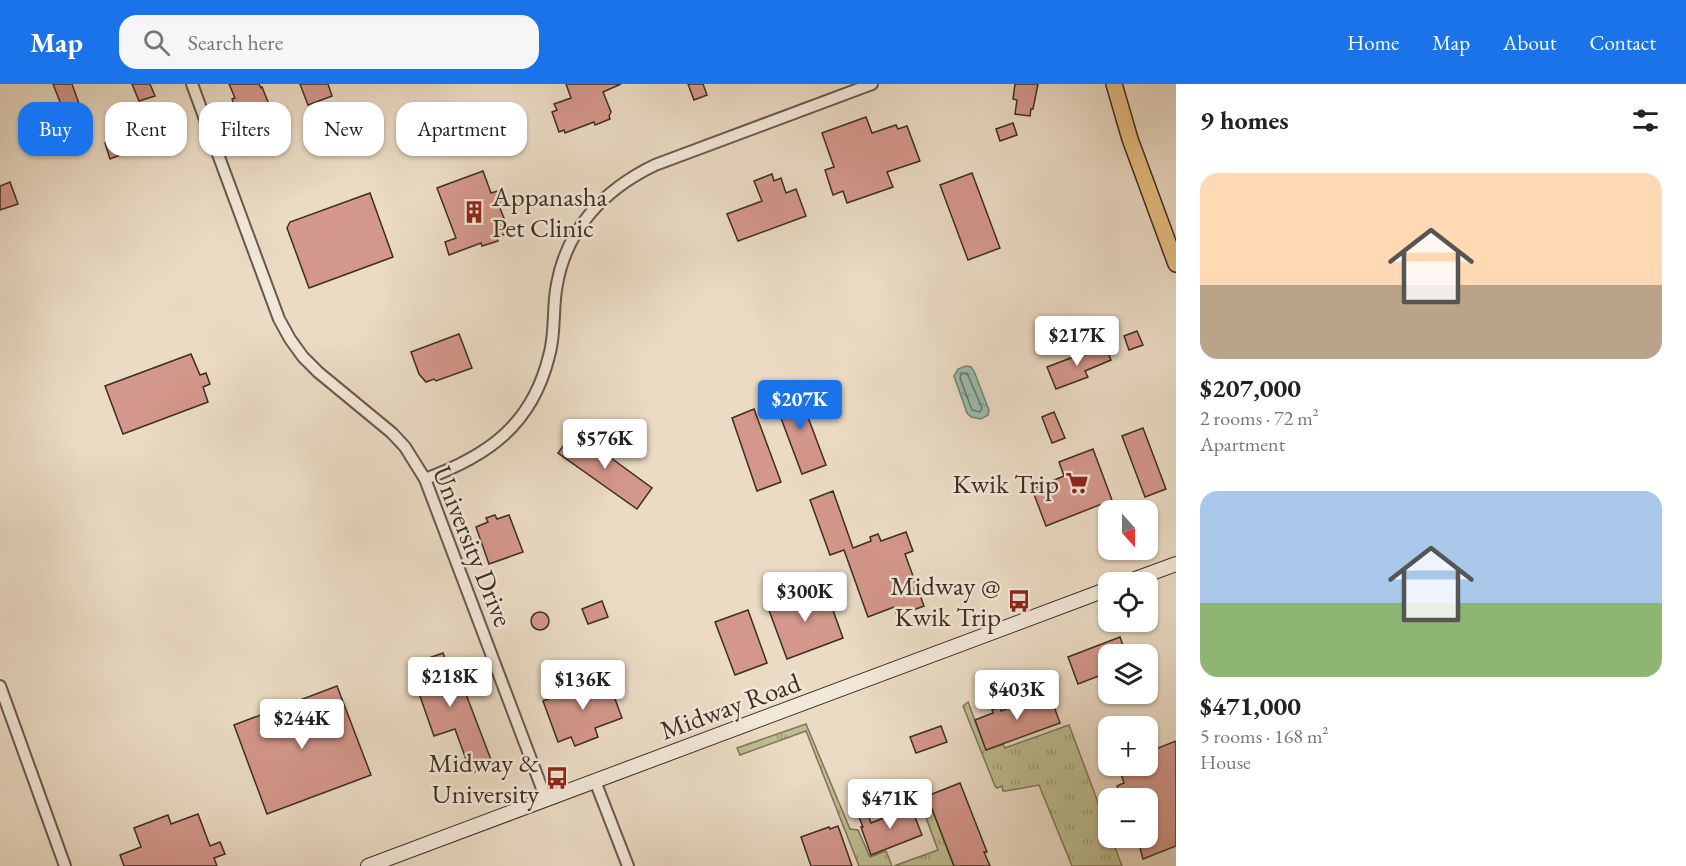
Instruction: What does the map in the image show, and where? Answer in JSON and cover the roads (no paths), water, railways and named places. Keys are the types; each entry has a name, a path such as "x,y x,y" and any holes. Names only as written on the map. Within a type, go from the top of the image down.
{"main road":[{"path":"1114,84 1130,140 1176,264"},
{"path":"1154,572 1176,564"},
{"name":"Midway Road","path":"368,866 1098,593"}],"street":[{"name":"University Drive","path":"192,84 279,319 290,339 318,372 405,447 425,479 546,799"},
{"path":"425,479 471,460 500,438 523,413 536,394 550,354 557,284 563,261 583,222 597,204 628,179 655,165 872,84"},
{"path":"0,686 64,866"},
{"path":"595,781 628,866"}],"water":[{"path":"971,367 974,371 989,410 988,415 981,419 971,417 967,413 954,376 958,369"}],"place":[{"name":"Appanasha Pet Clinic","path":"474,212"},
{"name":"Kwik Trip","path":"1077,483"},
{"name":"Midway @ Kwik Trip","path":"1019,601"},
{"name":"Midway & University","path":"557,778"}]}
